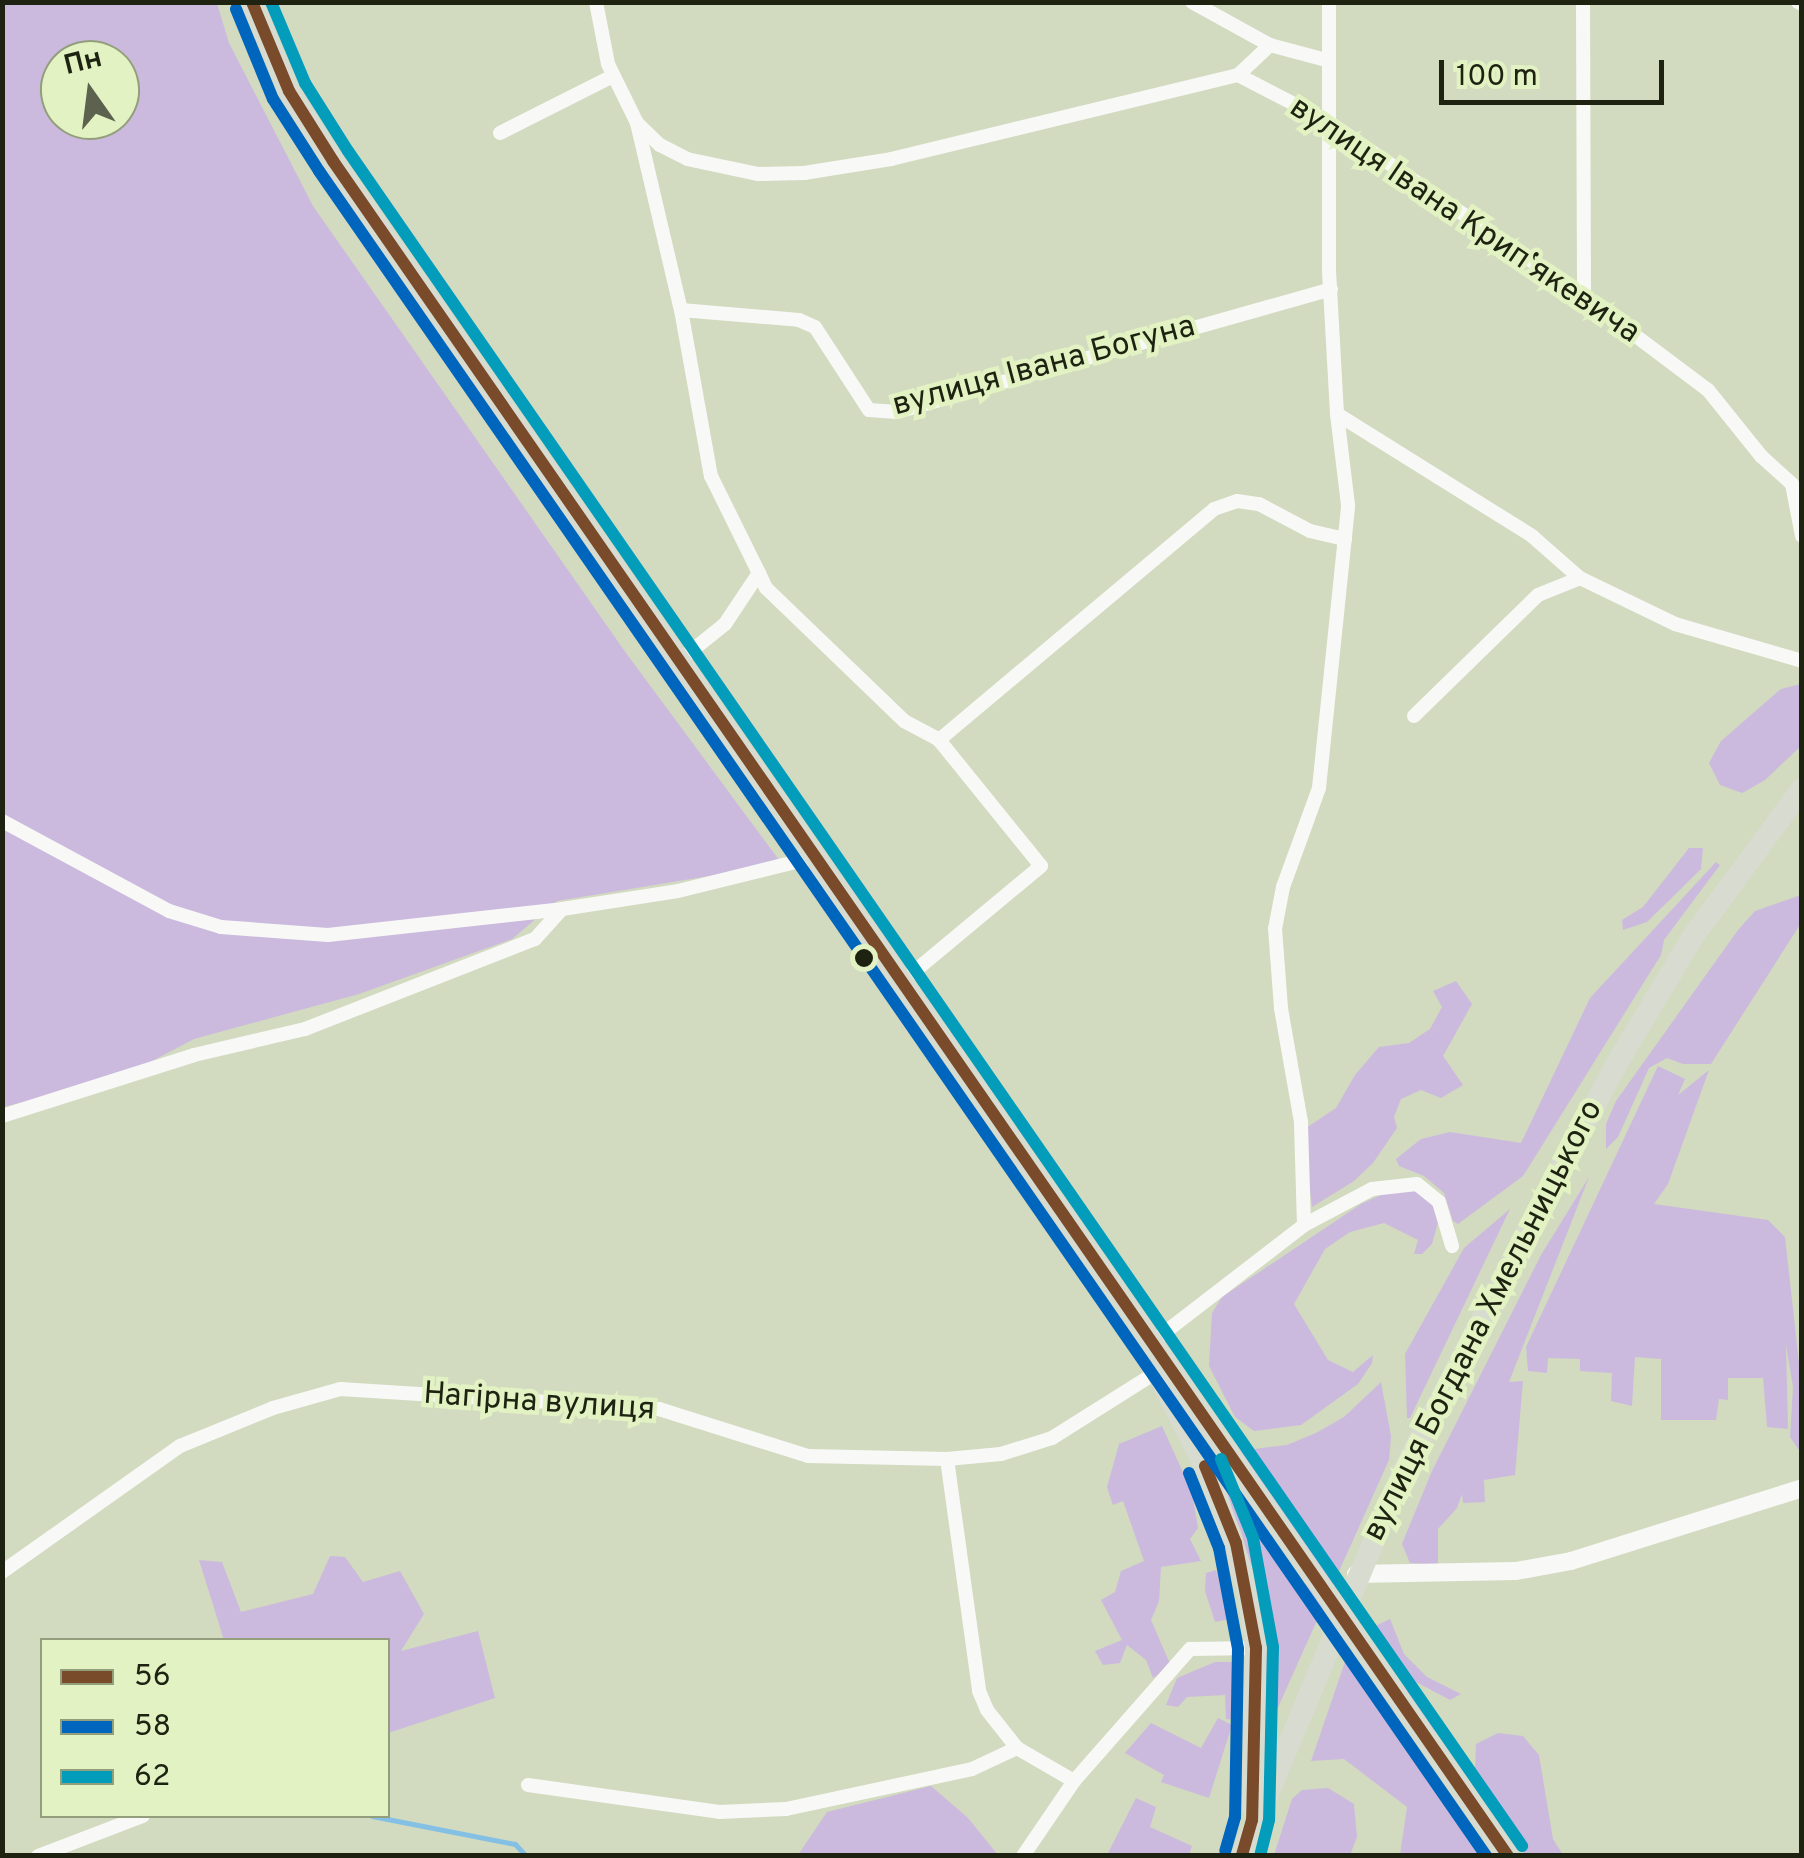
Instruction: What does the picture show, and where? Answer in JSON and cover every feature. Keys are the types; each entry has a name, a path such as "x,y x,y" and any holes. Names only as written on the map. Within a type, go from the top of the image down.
{"highway":[{"path":"252,2 289,91 332,161 1508,1856"},
{"name":"вулиця Богдана Хмельницького","path":"1242,1856 1252,1820 1401,1474 1616,1064 1716,903 1802,789"},
{"path":"1150,1343 1157,1372 1210,1474 1236,1544 1256,1648 1252,1820 1256,1856"}],"street":[{"path":"596,2 613,76 637,123 681,310 711,476 766,588 904,720 939,740 1041,866 904,981"},
{"path":"1192,2 1270,46 1326,60"},
{"path":"1304,1226 1301,1122 1275,929 1283,887 1319,788 1348,505 1336,414 1331,289 1326,60 1330,2"},
{"path":"1583,2 1584,297"},
{"path":"637,123 660,145 688,160 758,174 804,173 998,135 1238,75 1270,46"},
{"name":"вулиця Івана Крипʼякевича","path":"1238,75 1327,122 1584,297 1708,390 1761,456 1792,484 1802,536"},
{"path":"500,133 613,76"},
{"name":"вулиця Івана Богуна","path":"681,310 799,320 815,327 856,397 869,410 898,412 1331,289"},
{"path":"1336,414 1532,536 1580,578 1675,624 1802,661"},
{"path":"939,740 1214,508 1237,500 1259,504 1310,530 1345,540"},
{"path":"680,660 725,624 759,573"},
{"path":"1414,716 1538,595 1580,578"},
{"path":"2,822 126,891 221,927 328,935 562,909 678,891 816,857"},
{"path":"2,1116 194,1055 304,1029 535,939 562,909"},
{"path":"1150,1343 1304,1226 1372,1189 1417,1184 1440,1202 1452,1246"},
{"name":"Нагірна вулиця","path":"2,1572 180,1446 273,1408 340,1389 659,1409 808,1456 947,1459 1001,1454 1052,1438 1157,1372"},
{"path":"947,1459 979,1691 987,1710 1018,1748 1074,1781"},
{"path":"1356,1574 1516,1571 1571,1562 1802,1488"},
{"path":"1023,1856 1074,1781 1190,1649 1256,1648"},
{"path":"528,1785 719,1812 786,1809 972,1769 1018,1748"},
{"path":"38,1856 138,1818"}],"shaded area":[{"path":"2,3 217,3 229,43 313,206 626,653 782,864 557,901 512,939 359,994 194,1039 118,1079 3,1107"},
{"path":"1801,684 1801,746 1765,780 1742,793 1720,785 1709,763 1721,741 1781,689"},
{"path":"1689,848 1703,848 1701,869 1647,922 1623,930 1622,920 1643,907"},
{"path":"1716,862 1720,865 1664,940 1661,955 1523,1176 1458,1224 1453,1221 1444,1193 1424,1176 1399,1166 1396,1159 1421,1139 1450,1132 1521,1143 1590,998"},
{"path":"1801,895 1801,923 1711,1064 1683,1064 1667,1058 1649,1068 1618,1137 1606,1149 1606,1124 1616,1101 1738,930 1755,911"},
{"path":"1456,981 1472,1004 1443,1056 1463,1085 1441,1098 1421,1090 1401,1099 1394,1117 1397,1128 1373,1163 1354,1181 1312,1207 1303,1130 1336,1108 1355,1075 1379,1047 1409,1043 1430,1029 1442,1007 1433,991"},
{"path":"1658,1066 1685,1079 1678,1095 1709,1070 1668,1184 1654,1204 1768,1220 1785,1237 1801,1381 1801,1453 1790,1437 1793,1387 1786,1345 1788,1429 1767,1427 1763,1378 1728,1378 1728,1400 1719,1399 1716,1420 1661,1420 1661,1359 1635,1357 1632,1406 1611,1401 1612,1373 1580,1371 1580,1359 1548,1358 1547,1373 1528,1371 1526,1347"},
{"path":"1589,1177 1509,1382 1523,1381 1515,1475 1484,1480 1485,1502 1463,1503 1462,1494 1457,1508 1438,1529 1438,1565 1410,1563 1402,1544 1432,1471 1541,1255"},
{"path":"1417,1190 1432,1203 1438,1222 1432,1244 1422,1254 1414,1254 1418,1240 1384,1223 1350,1232 1325,1249 1294,1304 1328,1360 1353,1372 1373,1355 1358,1384 1301,1425 1254,1431 1235,1417 1209,1366 1212,1313 1222,1297 1361,1204 1390,1191"},
{"path":"1510,1209 1407,1418 1405,1354 1464,1248"},
{"path":"1381,1382 1391,1436 1389,1460 1262,1743 1255,1582 1241,1531 1199,1431 1267,1530 1302,1591 1316,1562 1238,1451 1287,1445 1316,1433 1344,1417"},
{"path":"1162,1426 1192,1492 1198,1528 1190,1539 1201,1561 1161,1567 1159,1601 1151,1620 1171,1666 1153,1678 1146,1660 1127,1645 1120,1663 1103,1665 1095,1651 1122,1640 1101,1600 1115,1592 1121,1571 1144,1561 1123,1501 1113,1505 1107,1487 1119,1444"},
{"path":"330,1556 345,1557 363,1582 400,1571 424,1614 401,1651 478,1631 495,1698 390,1732 390,1638 223,1638 199,1560 222,1562 241,1612 313,1594"},
{"path":"1216,1570 1235,1618 1215,1622 1205,1591 1206,1573"},
{"path":"1390,1619 1404,1654 1427,1677 1461,1694 1450,1700 1416,1682 1440,1724 1433,1735 1411,1706 1398,1665 1369,1629"},
{"path":"1347,1656 1478,1855 1400,1855 1407,1807 1344,1759 1311,1761"},
{"path":"1215,1662 1241,1662 1239,1720 1226,1719 1225,1695 1187,1697 1178,1707 1166,1705 1177,1678"},
{"path":"1218,1718 1232,1725 1209,1798 1161,1782 1164,1775 1125,1753 1151,1723 1201,1748"},
{"path":"1498,1733 1523,1736 1539,1755 1553,1839 1563,1855 1525,1855 1486,1792 1475,1769 1476,1744"},
{"path":"931,1786 968,1818 998,1855 798,1855 827,1812"},
{"path":"1328,1788 1354,1804 1357,1837 1350,1855 1274,1855 1292,1799 1302,1790"},
{"path":"1136,1798 1156,1807 1150,1827 1192,1846 1189,1855 1107,1855"}],"waterway":[{"path":"382,1818 515,1844 526,1856"}],"transit line":[{"name":"56","path":"252,2 289,91 333,161 1508,1856"},
{"name":"62","path":"271,2 305,83 348,151 1522,1846"},
{"name":"58","path":"236,9 273,99 319,171 1486,1856"},
{"name":"62","path":"1221,1459 1253,1538 1273,1647 1269,1820 1260,1856"},
{"name":"56","path":"1205,1466 1236,1543 1256,1648 1252,1820 1242,1856"},
{"name":"58","path":"1189,1473 1219,1548 1238,1649 1235,1817 1225,1851"}]}
